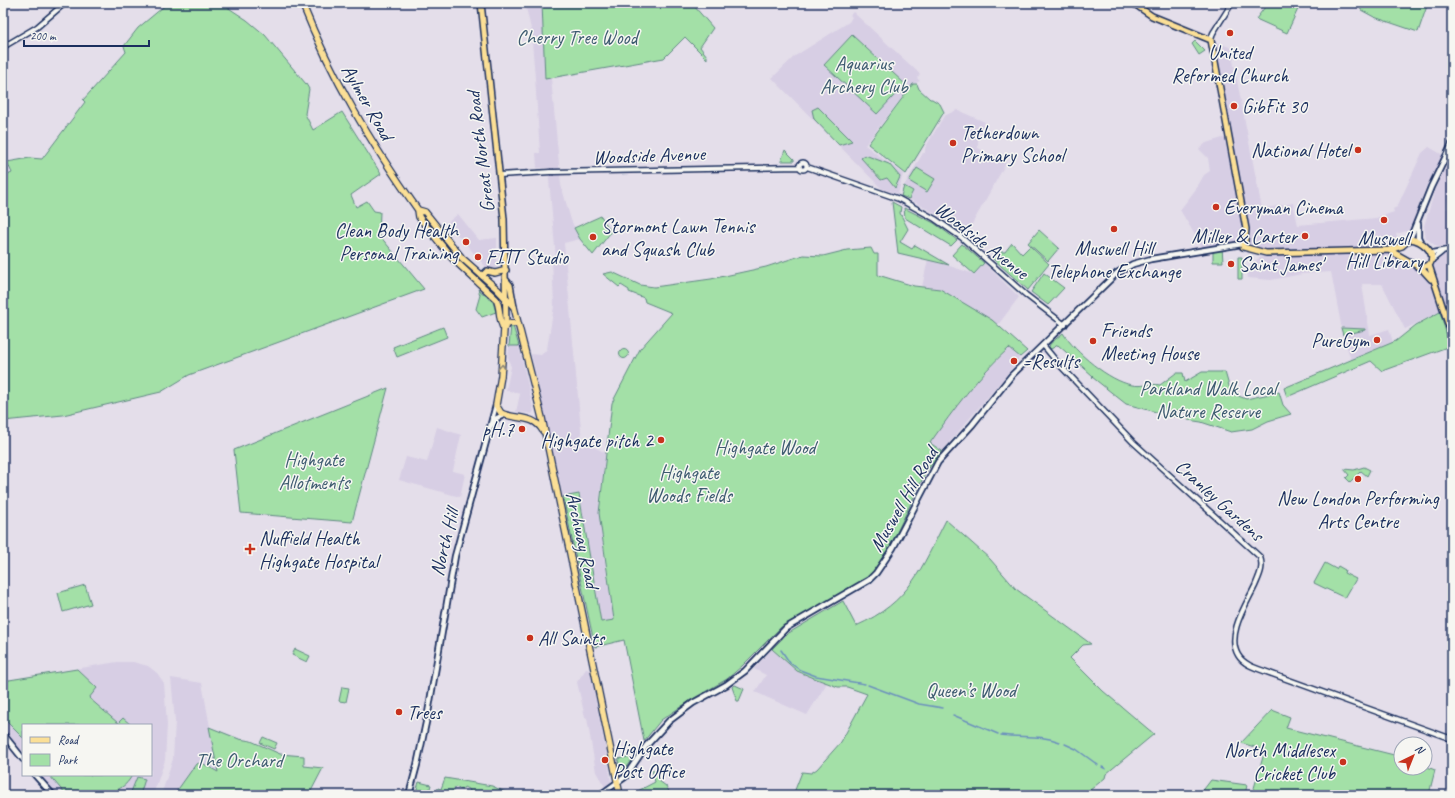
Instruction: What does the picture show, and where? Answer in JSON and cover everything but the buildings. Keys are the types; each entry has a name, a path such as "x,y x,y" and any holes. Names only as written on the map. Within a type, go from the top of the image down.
{"highway":[{"name":"Aylmer Road","path":"302,3 325,57 350,107 381,157 418,210 419,217 452,258 496,299 499,306 501,325 505,327"},
{"name":"Aylmer Road","path":"418,210 425,212 462,258 505,296"},
{"name":"Archway Road","path":"505,296 514,307 539,410 620,795"},
{"path":"505,327 511,323 518,324"},
{"name":"North Hill","path":"496,405 501,376 505,327"},
{"path":"496,405 499,412 504,415 530,419 537,423 544,433"},
{"path":"530,419 536,416 539,410"}],"main road":[{"name":"Great North Road","path":"481,3 504,219 506,270 506,280 504,285 505,296"},
{"path":"1133,3 1152,16 1211,40 1246,229 1244,242 1249,242 1248,247 1266,253 1389,250 1402,246 1410,239 1431,187 1452,144"},
{"path":"1418,220 1418,237 1431,253 1434,281 1452,336"},
{"path":"1410,239 1420,241"},
{"name":"Muswell Hill Road","path":"600,795 625,777 646,746 669,721 693,703 726,685 745,671 786,628 869,580 876,573 893,548 938,462 972,425 1012,374 1065,325 1117,273 1133,264 1244,242"},
{"path":"1402,246 1405,259"},
{"path":"1389,250 1421,268 1434,281"},
{"path":"1421,268 1431,263"},
{"path":"482,276 487,271 495,273 506,270"},
{"path":"506,280 510,285 514,307"},
{"name":"North Hill","path":"505,296 505,327"},
{"name":"North Hill","path":"409,795 418,765 455,556 488,431 495,417 496,405"},
{"path":"495,417 504,415"},
{"path":"3,734 22,758"},
{"path":"36,776 53,795"}],"street":[{"path":"3,47 37,27 65,3"},
{"path":"1211,40 1214,31 1232,3"},
{"name":"Woodside Avenue","path":"500,175 550,172 800,167 803,163 807,167 899,199 935,220 963,239 1026,295 1065,325"},
{"path":"1431,253 1452,249"},
{"path":"1431,263 1442,252"},
{"name":"Cranley Gardens","path":"1043,345 1132,442 1260,557 1262,569 1236,631 1234,645 1238,656 1248,664 1264,671 1452,739"}],"shaded area":[{"path":"525,3 542,3 545,78 551,78 561,185 571,220 580,239 564,243 582,441 606,453 599,503 604,556 614,620 601,622 579,494 563,497 531,354 541,355 547,349 554,306 552,259 556,259 548,168 537,168 536,153 540,153 535,78 531,29"},
{"path":"853,12 920,74 917,78 920,81 913,84 865,145 903,174 898,194 882,189 772,78 795,56 849,22 852,17 850,15"},
{"path":"1211,40 1237,50 1233,60 1262,209 1293,203 1298,225 1376,218 1394,212 1393,209 1397,207 1422,153 1429,147 1443,155 1425,189 1410,230 1396,234 1398,241 1396,248 1390,250 1412,264 1433,281 1429,265 1442,252 1452,249 1452,272 1450,273 1452,279 1452,300 1443,305 1444,310 1405,329 1382,284 1362,284 1370,335 1389,329 1393,342 1351,360 1343,335 1331,272 1302,274 1271,280 1248,278 1247,270 1255,261 1265,254 1248,247 1249,242 1245,241 1201,251 1198,240 1180,210 1196,189 1204,175 1210,171 1208,158 1199,149 1206,143 1229,136"},
{"path":"957,110 985,122 978,138 978,148 1006,163 966,235 949,221 909,199 913,191 904,186 923,153 925,153 925,148 944,116"},
{"path":"1452,156 1452,197 1448,197 1446,209 1452,208 1452,215 1448,219 1452,245 1437,247 1426,238 1424,226 1436,187"},
{"path":"458,214 479,240 497,238 497,267 492,269 486,267 447,223"},
{"path":"928,259 974,274 984,263 1019,297 998,325 940,289 922,287"},
{"path":"509,346 519,346 534,411 532,414 516,412 520,394 506,390 511,367 508,358"},
{"path":"1009,348 1020,357 1003,379 942,451 930,443 968,390"},
{"path":"437,427 461,435 453,471 465,474 460,497 399,480 406,457 427,462"},
{"path":"772,649 797,671 827,683 807,715 755,692 766,675 754,669"},
{"path":"117,662 133,662 148,666 157,673 164,683 167,725 165,760 153,795 57,795 42,776 152,776 152,724 22,724 22,753 9,736 3,724 3,681"},
{"path":"586,669 590,670 609,766 611,782 605,787 596,772 587,718 585,717 577,682"},
{"path":"171,678 202,683 210,727 279,753 304,756 304,766 323,768 309,795 161,795 173,759 175,721"}],"green space":[{"path":"168,3 221,3 247,20 265,35 309,89 305,114 313,130 342,112 381,174 351,195 356,207 367,201 374,211 380,212 379,235 424,289 189,375 161,392 63,415 3,421 3,177 12,173 7,162 30,158 42,159 85,102 83,100 126,52 124,46 138,28"},
{"name":"Cherry Tree Wood","path":"542,3 689,3 693,6 692,3 696,3 694,6 713,28 700,47 707,56 707,59 685,37 664,58 545,79"},
{"path":"1268,3 1289,3 1298,9 1287,33 1256,19"},
{"path":"1360,3 1428,3 1418,32 1374,17 1361,10"},
{"name":"Aquarius Archery Club","path":"852,35 905,84 877,114 824,65"},
{"path":"1195,41 1205,51 1199,55 1192,44"},
{"path":"913,84 917,84 919,89 930,99 940,104 944,112 906,174 868,144"},
{"path":"818,107 852,141 839,145 814,119 812,110"},
{"path":"785,150 794,159 794,161 781,161"},
{"path":"865,155 889,164 900,177 895,188 887,178 881,180 861,158"},
{"path":"917,168 935,179 927,192 909,181"},
{"path":"904,186 913,191 909,199 901,196"},
{"path":"892,202 901,207 900,213 908,229 900,242 912,249 915,245 949,265 898,253"},
{"path":"904,208 934,223 957,240 951,246 905,218"},
{"name":"Stormont Lawn Tennis and Squash Club","path":"601,216 611,232 593,255 580,239 574,228"},
{"path":"1039,230 1059,248 1048,261 1028,243"},
{"path":"1012,243 1022,254 1030,246 1049,264 1028,290 992,258 997,252 1005,252"},
{"path":"962,244 984,263 974,274 952,255"},
{"path":"1222,247 1223,262 1213,262 1213,249"},
{"name":"Highgate Wood","path":"871,248 874,254 878,254 878,275 914,286 940,289 992,320 1027,351 1020,357 1009,348 967,393 930,443 942,451 926,472 882,563 867,579 781,627 727,679 661,720 644,741 624,640 595,647 563,497 579,494 601,622 614,620 599,513 612,403 640,349 672,313 645,302 644,298 629,292 629,290 621,285 619,287 603,274 612,272 640,285 654,287 711,279 766,267 803,255 823,256 847,250"},
{"path":"1238,257 1242,257 1242,279 1238,279"},
{"path":"1044,273 1064,288 1048,305 1031,292"},
{"path":"478,289 493,302 496,312 482,317 476,309 480,295"},
{"name":"Parkland Walk Local Nature Reserve","path":"1440,312 1450,346 1382,371 1371,361 1287,397 1284,388 1396,341 1416,325"},
{"path":"511,325 513,326 519,346 509,346"},
{"path":"443,327 447,337 397,357 393,347"},
{"path":"1341,328 1365,329 1365,330 1343,335"},
{"name":"Parkland Walk Local Nature Reserve","path":"1063,333 1068,341 1093,365 1113,378 1123,382 1132,385 1160,385 1176,373 1183,373 1185,382 1202,372 1225,372 1231,393 1246,399 1279,392 1283,405 1291,414 1268,421 1252,429 1231,432 1201,422 1188,420 1189,413 1177,410 1175,417 1126,404 1092,377 1093,376 1058,345 1051,349 1049,347 1050,344"},
{"path":"622,350 626,350 628,354 626,358 622,358 620,356 620,352"},
{"name":"Highgate Allotments","path":"388,388 352,522 241,513 234,450"},
{"path":"1364,467 1370,470 1367,476 1361,471 1350,482 1346,478 1349,475 1344,469 1354,470"},
{"name":"Queen’s Wood","path":"946,520 990,559 1016,589 1091,644 1083,645 1070,658 1103,691 1154,734 1106,774 1105,778 1084,795 793,795 802,772 811,773 817,769 841,742 867,694 847,687 838,687 797,671 772,649 787,634 843,601 856,626 874,617 889,606 902,595 921,569"},
{"path":"1325,563 1336,569 1338,566 1345,570 1344,573 1356,579 1345,598 1314,583"},
{"path":"85,585 91,604 63,612 58,593"},
{"path":"295,649 310,656 307,662 292,655"},
{"path":"77,669 97,688 89,698 118,723 123,718 130,724 22,724 22,737 7,722 3,706 3,681"},
{"path":"735,685 744,689 739,701 737,701 732,687"},
{"path":"342,687 349,688 346,702 339,701"},
{"name":"North Middlesex Cricket Club","path":"1272,710 1290,717 1286,728 1393,755 1393,776 1433,776 1433,769 1435,770 1430,790 1446,795 1252,795 1265,750 1241,743"},
{"name":"The Orchard","path":"209,727 239,739 251,741 280,754 304,756 304,766 323,768 309,795 174,795 196,764 202,763 218,772"},
{"path":"263,737 277,743 274,749 260,743"},
{"path":"628,757 632,759 624,770 620,771 618,759"},
{"path":"652,770 657,770 659,781 666,786 671,795 636,795 634,793 655,782"},
{"path":"50,776 131,776 121,788 104,794 66,795"},
{"path":"137,777 145,779 140,795 131,792"},
{"path":"445,778 492,786 512,795 499,795 481,791 481,795 469,793 470,790 464,787 462,790 455,787 451,795 439,795 437,792 438,788 441,789"},
{"path":"1211,780 1247,785 1245,795 1201,793"},
{"path":"419,782 431,785 428,795 415,795"}],"waterway":[{"path":"781,650 790,663 800,670 816,676 865,684"},
{"path":"868,685 919,704 943,708"},
{"path":"953,715 998,734"},
{"path":"1001,735 1038,737 1060,742"},
{"path":"1065,744 1076,749 1098,765"},
{"path":"1102,767 1106,769"}],"place":[{"name":"United Reformed Church","path":"1230,33"},
{"name":"GibFit 30","path":"1234,106"},
{"name":"Tetherdown Primary School","path":"953,143"},
{"name":"National Hotel","path":"1358,150"},
{"name":"Everyman Cinema","path":"1216,207"},
{"name":"Muswell Hill Library","path":"1384,220"},
{"name":"Muswell Hill Telephone Exchange","path":"1114,229"},
{"name":"Miller & Carter","path":"1305,236"},
{"name":"Stormont Lawn Tennis and Squash Club","path":"593,237"},
{"name":"Clean Body Health Personal Training","path":"466,242"},
{"name":"FITT Studio","path":"478,257"},
{"name":"Saint James'","path":"1231,264"},
{"name":"PureGym","path":"1377,340"},
{"name":"Friends Meeting House","path":"1093,341"},
{"name":"=Results","path":"1014,361"},
{"name":"pH.7","path":"522,429"},
{"name":"Highgate pitch 2","path":"661,440"},
{"name":"New London Performing Arts Centre","path":"1358,479"},
{"name":"Nuffield Health Highgate Hospital","path":"250,549"},
{"name":"All Saints","path":"530,638"},
{"name":"Trees","path":"399,712"},
{"name":"Highgate Post Office","path":"605,760"},
{"name":"North Middlesex Cricket Club","path":"1343,762"}],"park label":[{"name":"Highgate Woods Fields","path":"689,484"}]}
